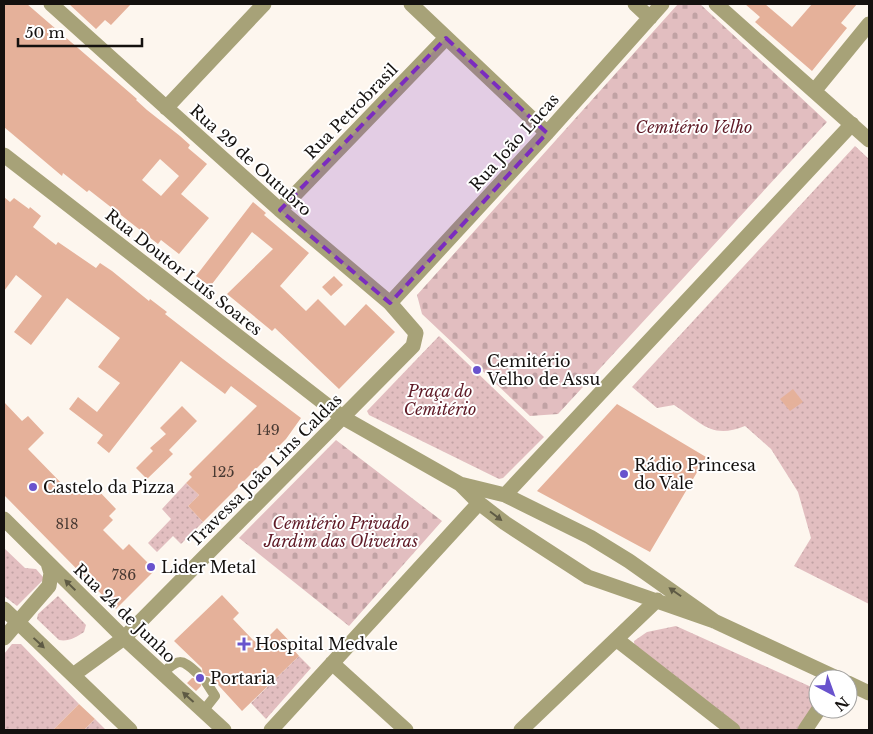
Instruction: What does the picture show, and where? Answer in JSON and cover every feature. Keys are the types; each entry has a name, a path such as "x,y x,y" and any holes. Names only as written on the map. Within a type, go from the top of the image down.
{"street":[{"name":"Rua 29 de Outubro","path":"52,4 280,210 390,303 416,333 413,346"},
{"path":"166,108 264,4"},
{"path":"411,4 547,133"},
{"path":"634,4 650,18"},
{"name":"Rua João Lucas","path":"390,303 547,133 662,4"},
{"path":"716,4 869,140"},
{"path":"815,90 869,24"},
{"name":"Rua Petrobrasil","path":"280,210 446,38"},
{"path":"505,496 852,124"},
{"name":"Rua Doutor Luís Soares","path":"4,155 342,417 460,484"},
{"name":"Travessa João Lins Caldas","path":"73,675 124,638 413,346"},
{"path":"460,484 505,496 607,547 714,621"},
{"path":"460,484 479,503 588,577 714,621 817,669"},
{"path":"271,730 479,503"},
{"name":"Rua 24 de Junho","path":"4,519 124,638 224,730"},
{"path":"4,638 49,586 51,573 48,563"},
{"path":"531,727 616,639 657,600"},
{"path":"4,609 130,730"},
{"path":"616,639 733,730"},
{"path":"332,663 406,730"},
{"path":"805,730 812,719"}],"lane":[{"path":"162,673 174,663 181,661 197,673"},
{"path":"204,710 215,696 206,682"}],"highlighted area":[{"path":"446,38 547,133 390,303 280,210"}],"green space":[{"name":"Cemitério Velho","path":"678,4 700,4 827,122 558,414 530,416 422,314 417,295"},
{"path":"855,146 869,159 869,604 794,566 811,538 798,492 771,449 745,426 733,430 715,430 699,423 674,405 657,408 632,387"},
{"name":"Praça do Cemitério","path":"439,336 544,437 503,478 499,479 369,415 367,411"},
{"name":"Cemitério Privado Jardim das Oliveiras","path":"336,440 442,521 349,626 239,538"},
{"path":"186,483 199,495 188,506 203,522 181,544 173,536 157,552 148,543 171,519 162,509"},
{"path":"4,548 25,568 36,569 43,577 43,580 17,606 4,596"},
{"path":"58,596 86,625 84,632 69,640 59,640 37,619 38,614"},
{"path":"676,626 808,685 808,719 810,719 802,730 738,730 635,654 634,641 647,632"},
{"path":"12,644 21,644 79,704 53,730 4,730 4,654"},
{"path":"299,656 311,668 266,719 251,703"},
{"path":"95,719 106,730 84,730"}],"building":[{"path":"4,4 27,4 137,99 147,110 180,136 190,145 188,148 207,164 181,194 209,218 179,254 161,240 158,244 89,190 87,192 63,173 62,176 4,127","holes":["160,159 179,176 161,196 142,180"]},
{"path":"69,4 131,4 111,25 105,20 96,29"},
{"path":"745,4 765,4 792,27 812,4 857,4 841,23 847,28 812,71 755,22 760,17"},
{"path":"4,197 10,202 14,198 29,209 30,207 41,216 33,227 56,245 58,242 96,268 100,263 112,271 301,418 286,439 203,522 188,506 199,495 186,483 192,477 189,474 257,406 231,386 225,394 181,361 109,453 97,443 103,435 69,409 78,397 97,412 120,383 98,367 120,338 67,298 31,345 14,332 42,296 16,275 4,291"},
{"path":"253,202 266,213 264,215 309,253 280,286 306,311 318,299 345,326 366,304 395,332 339,389 275,328 272,331 227,294 273,249 252,232 212,284 207,284 196,276"},
{"path":"334,276 343,285 331,296 322,287"},
{"path":"793,389 803,402 790,411 780,399"},
{"path":"4,402 22,421 28,416 44,433 28,449 67,489 75,481 88,495 96,488 116,509 109,516 113,520 103,530 123,550 129,544 155,570 116,609 4,495"},
{"name":"Rádio Princesa do Vale","path":"617,404 706,457 650,552 537,491"},
{"path":"182,406 197,421 169,450 173,454 147,479 136,468 153,451 150,448 166,434 160,428"},
{"path":"222,595 239,613 233,619 253,640 260,645 277,628 295,647 293,649 299,656 242,711 210,676 203,676 202,668 174,641"},
{"path":"192,678 200,679 201,686 196,691 187,683"},
{"path":"79,704 95,719 84,730 53,730"}],"place":[{"name":"Cemitério Velho de Assu","path":"477,370"},
{"name":"Rádio Princesa do Vale","path":"624,474"},
{"name":"Castelo da Pizza","path":"33,487"},
{"name":"Lider Metal","path":"151,567"},
{"name":"Hospital Medvale","path":"244,644"},
{"name":"Portaria","path":"200,678"}]}
